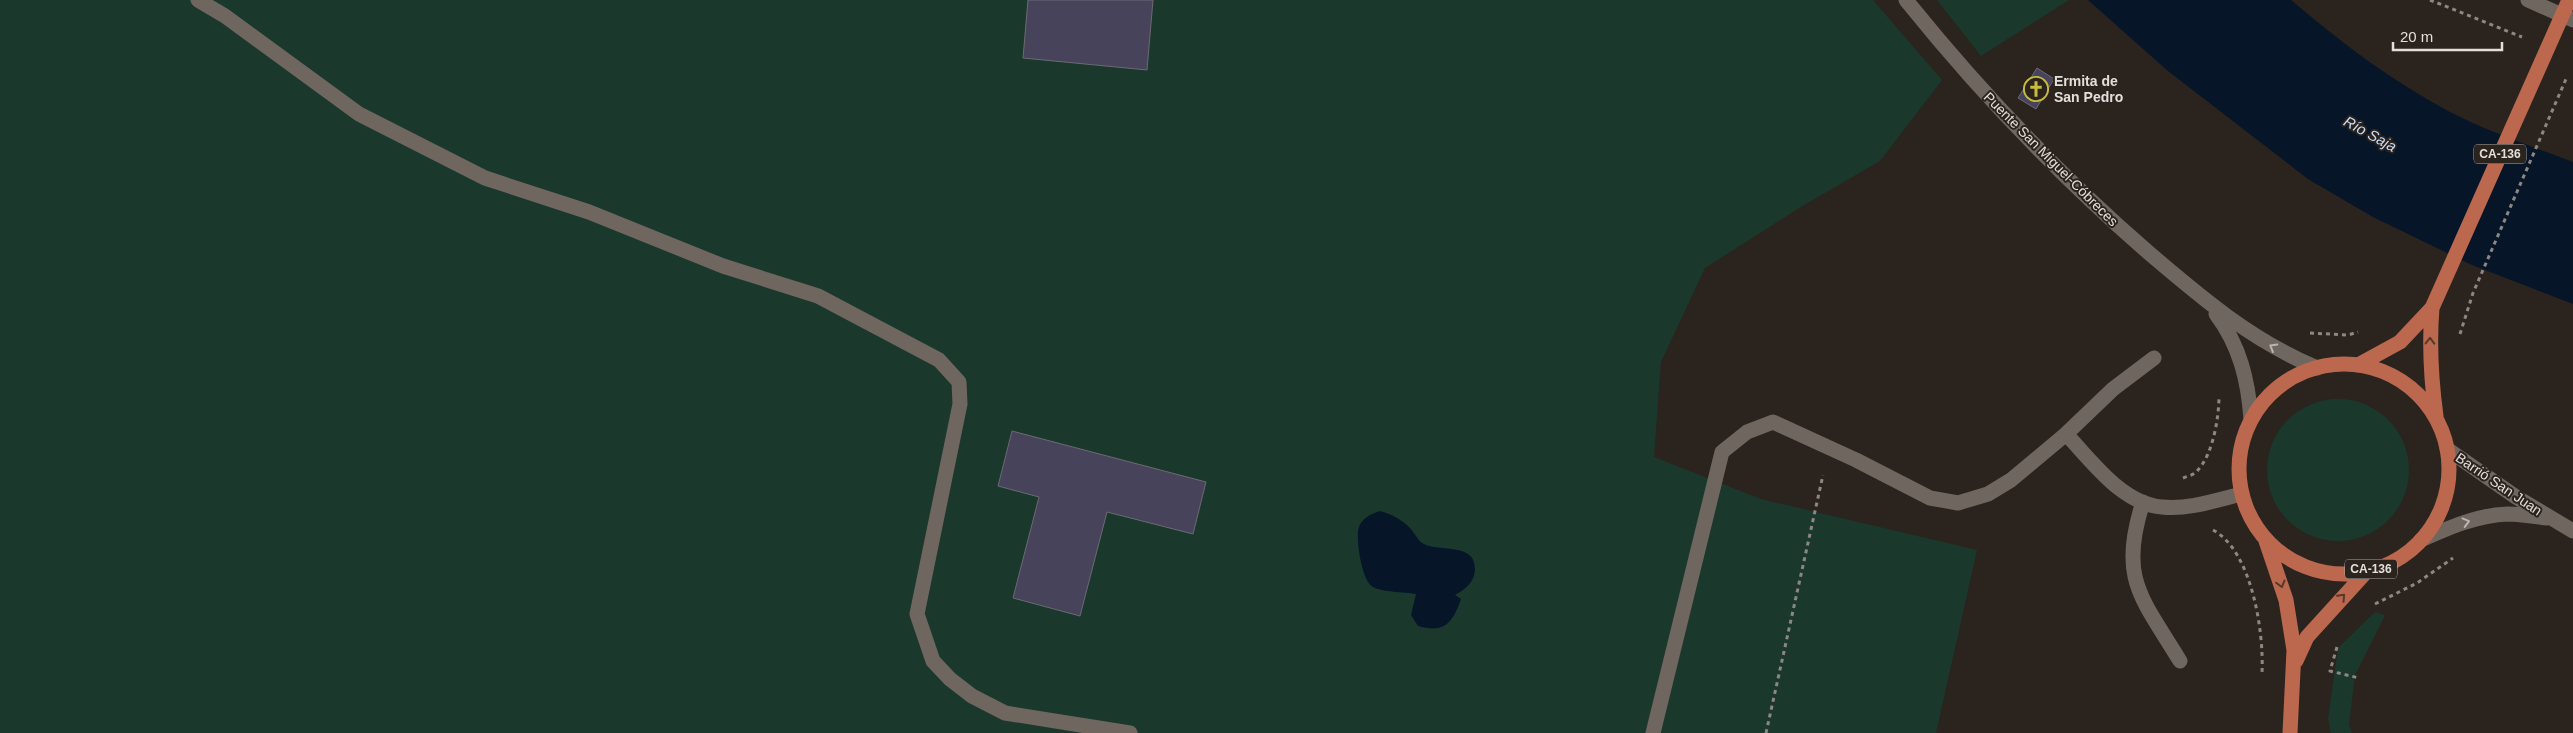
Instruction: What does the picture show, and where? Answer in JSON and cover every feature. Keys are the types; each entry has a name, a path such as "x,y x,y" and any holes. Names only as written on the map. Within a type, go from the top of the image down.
{"main road":[{"name":"CA-136","path":"2358,365 2384,352 2414,328 2432,308 2569,0"},
{"name":"CA-136","path":"2432,308 2429,341 2430,374 2437,421"},
{"name":"Puente San Miguel-Cóbreces","path":"2337,364 2358,365 2382,372 2405,383 2423,400 2437,421 2447,449 2449,468 2447,488 2442,507 2421,540 2387,564 2367,571 2345,574 2322,572 2301,565 2282,553 2265,538 2248,510 2242,494 2239,468 2242,443 2252,419 2268,396 2291,378 2317,368 2337,364"},
{"name":"CA-136","path":"2265,538 2286,600 2294,650 2290,733"},
{"name":"CA-136","path":"2294,664 2307,637 2367,571"}],"street":[{"path":"198,0 225,16 359,114 485,178 589,212 723,266 818,296 939,360 959,382 960,404 917,614 933,661 950,679 972,696 1005,713 1130,733"},
{"name":"Puente San Miguel-Cóbreces","path":"1906,0 1997,109 2044,157 2124,231 2209,305 2277,350 2317,368"},
{"path":"2528,0 2573,20"},
{"name":"Puente San Miguel-Cóbreces","path":"2209,305 2233,340 2248,383 2252,419"},
{"path":"1653,733 1722,452 1747,432 1772,422 1930,498 1958,503 1988,494 2011,480 2066,434 2113,389 2154,358"},
{"path":"2066,434 2122,490 2143,502 2162,507 2186,506 2242,494"},
{"name":"Barrió San Juan","path":"2447,449 2516,497 2573,530"},
{"path":"2143,502 2135,531 2132,574 2139,594 2180,660"},
{"name":"Barrió San Juan","path":"2421,540 2462,523 2494,516 2509,514 2552,518"}],"path":[{"path":"2430,0 2528,39"},
{"path":"2459,335 2473,292 2569,72"},
{"path":"2180,480 2196,473 2205,459 2219,417 2219,390"},
{"path":"1766,733 1829,448"},
{"path":"2208,527 2220,534 2233,549 2244,568 2261,636 2262,672"},
{"path":"2370,606 2418,583 2461,553"},
{"path":"2340,639 2330,671 2359,678"}],"green space":[{"path":"0,0 1873,0 1942,80 1880,161 1799,208 1705,268 1661,362 1654,457 1761,499 1977,550 1936,733 0,733"},
{"path":"1937,0 2069,0 1981,56"},
{"path":"2338,399 2365,405 2377,411 2388,420 2397,431 2403,443 2409,470 2403,497 2397,509 2388,520 2377,529 2365,535 2338,541 2311,535 2299,529 2288,520 2279,509 2273,497 2267,470 2273,443 2279,431 2288,420 2299,411 2311,405"},
{"path":"2375,612 2385,615 2355,675 2349,725 2352,733 2331,733 2328,719 2338,648"}],"water":[{"name":"Río Saja","path":"2088,0 2291,0 2367,60 2429,100 2480,126 2573,162 2573,304 2472,265 2373,217 2308,179 2168,71"},
{"path":"1380,511 1392,515 1403,522 1422,543 1429,546 1463,551 1474,561 1473,579 1455,595 1461,599 1455,614 1447,624 1435,628 1418,626 1411,615 1416,594 1382,590 1373,587 1369,583 1360,559 1358,533 1360,524 1365,519"}],"building":[{"path":"1028,0 1153,0 1147,70 1023,58"},
{"name":"Ermita de San Pedro","path":"2037,68 2054,79 2036,109 2018,98"},
{"path":"1012,431 1206,482 1193,534 1107,512 1080,616 1013,598 1039,497 998,486"}],"place":[{"name":"Ermita de San Pedro","path":"2036,89"}]}
